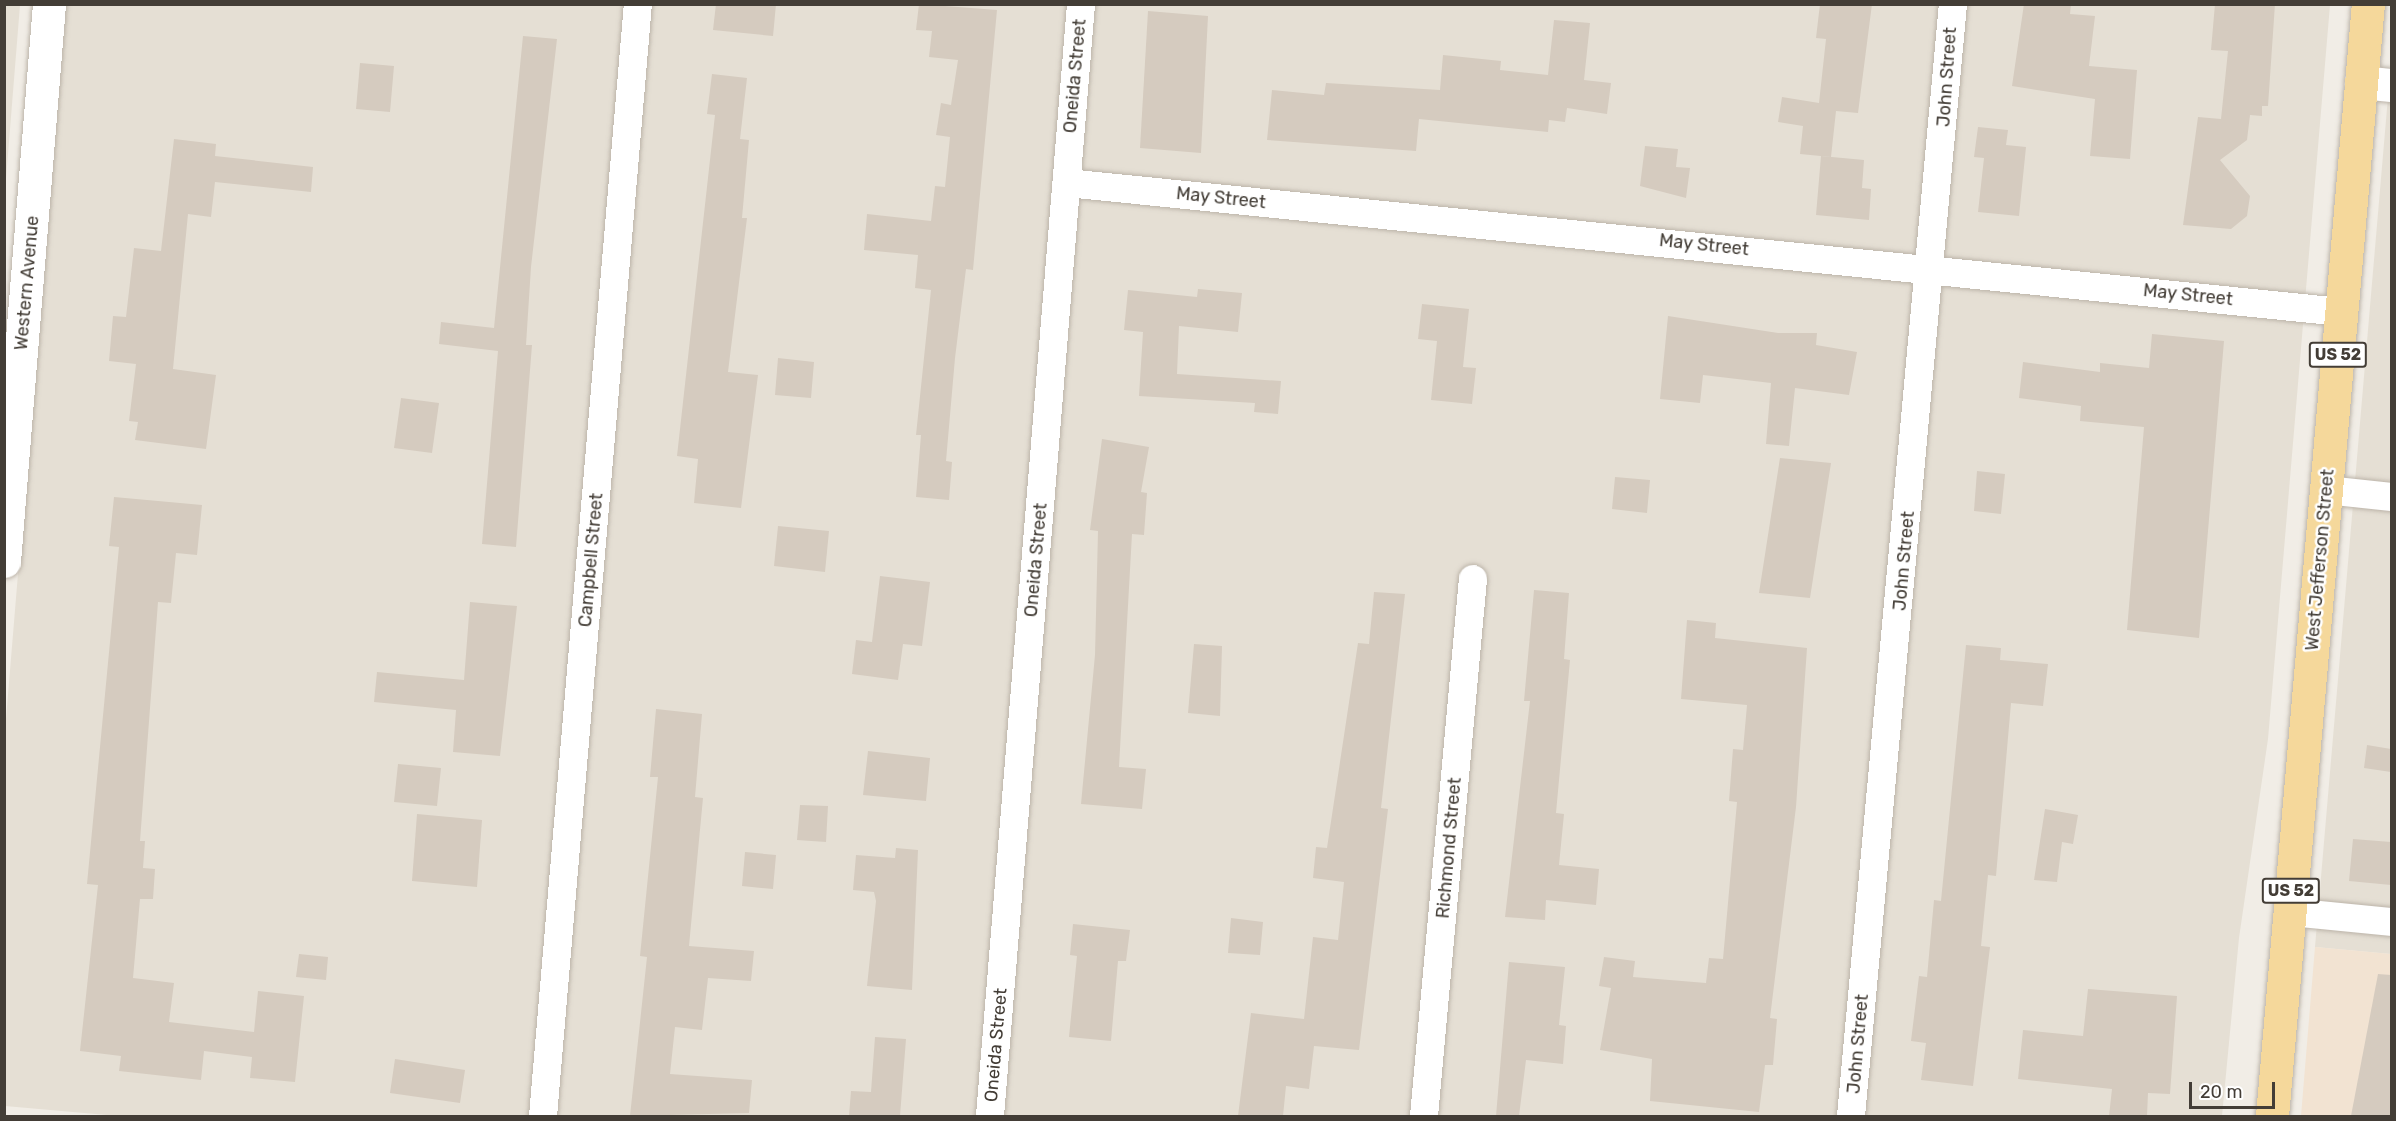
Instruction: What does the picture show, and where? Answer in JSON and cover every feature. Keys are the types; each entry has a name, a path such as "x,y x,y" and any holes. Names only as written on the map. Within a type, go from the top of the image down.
{"main road":[{"name":"West Jefferson Street","path":"2272,1116 2341,312 2376,83 2368,4"}],"street":[{"name":"Western Avenue","path":"4,561 49,4"},
{"name":"Campbell Street","path":"543,1116 638,4"},
{"name":"Oneida Street","path":"990,1116 1081,4"},
{"name":"John Street","path":"1851,1116 1933,268 1953,4"},
{"name":"May Street","path":"1067,183 1933,268 2341,312"},
{"path":"2326,490 2391,497"},
{"name":"Richmond Street","path":"1424,1116 1473,579"},
{"path":"2290,912 2391,922"}],"shaded area":[{"path":"4,5 20,5 5,191"},
{"path":"65,5 2330,5 2268,739 2239,938 2222,1116 118,1116 5,1106 5,731"},
{"path":"2391,62 2391,954 2315,947"},
{"path":"2315,947 2391,954 2391,1116 2301,1116"}],"building":[{"path":"716,4 776,4 773,36 713,30"},
{"path":"919,4 997,10 973,270 966,269 955,358 946,461 952,462 949,500 916,497 921,435 916,435 931,290 915,288 918,255 864,250 867,214 931,221 935,186 945,187 950,137 936,135 941,103 951,105 958,60 929,57 932,31 916,30"},
{"path":"1820,4 1872,4 1858,113 1836,111 1831,157 1800,154 1803,126 1778,122 1782,97 1819,103 1826,39 1816,38"},
{"path":"2024,4 2071,4 2070,14 2095,16 2089,66 2137,70 2130,159 2090,156 2095,99 2012,86"},
{"path":"2215,4 2275,4 2268,106 2262,106 2262,116 2250,115 2247,140 2220,160 2250,196 2247,216 2231,229 2183,225 2198,117 2221,119 2228,51 2211,50"},
{"path":"1148,11 1208,16 1201,153 1140,148"},
{"path":"1554,20 1590,23 1584,80 1611,83 1607,114 1567,108 1565,122 1549,120 1548,132 1419,119 1416,151 1267,140 1272,90 1324,95 1326,83 1440,90 1443,55 1501,61 1500,70 1548,75"},
{"path":"523,36 557,39 531,267 526,345 532,345 516,547 482,544 498,351 439,344 441,322 494,328"},
{"path":"360,63 394,66 390,112 356,109"},
{"path":"712,74 747,78 740,139 749,140 742,218 747,218 728,372 758,375 741,508 694,503 698,459 677,456 715,115 707,114"},
{"path":"1978,127 2008,130 2006,145 2026,147 2019,216 1978,212 1984,158 1974,157"},
{"path":"174,139 216,144 215,156 313,167 311,192 215,182 211,217 188,214 173,369 216,375 206,449 135,440 138,422 129,421 136,364 109,361 113,316 126,317 134,248 161,251"},
{"path":"1645,146 1678,149 1676,167 1690,168 1686,198 1640,186"},
{"path":"1821,156 1864,160 1862,188 1871,189 1869,220 1816,215"},
{"path":"1198,289 1242,293 1238,332 1179,326 1177,374 1281,381 1278,414 1254,412 1255,403 1139,396 1143,332 1124,330 1128,290 1197,297"},
{"path":"1422,304 1469,309 1463,367 1476,368 1472,404 1431,400 1437,341 1418,339"},
{"path":"1668,316 1778,333 1817,333 1816,345 1857,352 1849,395 1795,388 1789,446 1766,444 1771,383 1703,375 1700,403 1660,399"},
{"path":"2152,334 2224,341 2199,638 2127,630 2144,427 2080,421 2081,406 2019,398 2023,362 2100,372 2100,363 2149,368"},
{"path":"778,358 814,362 811,398 775,395"},
{"path":"401,398 439,403 432,453 394,448"},
{"path":"1102,439 1149,447 1141,492 1147,493 1144,535 1132,534 1119,767 1146,769 1142,809 1081,804 1095,655 1098,531 1090,530"},
{"path":"1780,458 1831,463 1810,598 1759,593"},
{"path":"1977,471 2005,474 2001,514 1974,511"},
{"path":"1615,477 1650,480 1647,513 1612,509"},
{"path":"114,497 202,505 197,555 176,553 171,603 158,602 140,841 145,841 143,868 155,869 153,899 140,899 133,978 174,983 169,1022 254,1032 258,991 304,996 295,1082 250,1078 252,1057 204,1051 201,1080 119,1071 121,1056 80,1051 98,885 87,884 119,547 109,546"},
{"path":"778,526 829,531 825,572 774,566"},
{"path":"880,576 930,582 922,646 903,644 898,680 852,674 856,640 872,642"},
{"path":"1534,590 1569,593 1564,659 1570,660 1556,813 1564,814 1559,865 1599,869 1596,905 1546,900 1545,920 1505,917 1530,701 1524,701"},
{"path":"1374,592 1405,594 1381,808 1388,809 1359,1050 1314,1046 1309,1089 1286,1086 1283,1116 1238,1116 1251,1013 1304,1019 1313,937 1338,940 1344,882 1313,878 1316,847 1327,848 1358,643 1369,644"},
{"path":"470,602 517,606 500,756 453,752 456,710 374,702 377,672 464,680"},
{"path":"1687,620 1716,623 1715,638 1807,648 1796,807 1770,1018 1777,1019 1773,1065 1765,1065 1759,1112 1650,1101 1652,1059 1600,1050 1611,988 1599,986 1604,957 1635,961 1633,977 1706,983 1709,958 1723,959 1737,802 1729,801 1733,749 1743,750 1747,705 1681,699"},
{"path":"1194,644 1222,646 1220,716 1188,713"},
{"path":"1966,645 2001,648 2000,660 2048,664 2043,706 2011,703 1996,876 1988,875 1981,946 1990,947 1973,1086 1921,1080 1926,1043 1911,1041 1919,976 1927,977 1934,900 1941,901"},
{"path":"656,709 702,714 695,797 703,798 689,946 754,951 751,981 708,978 702,1030 675,1027 670,1074 752,1080 749,1113 630,1116 647,957 640,956 658,777 650,777"},
{"path":"2367,745 2391,749 2391,772 2364,768"},
{"path":"868,751 930,758 926,801 863,795"},
{"path":"398,764 441,768 437,806 394,802"},
{"path":"800,805 828,806 826,842 797,840"},
{"path":"2045,809 2078,815 2073,844 2062,842 2057,882 2034,880"},
{"path":"417,814 482,820 477,887 412,881"},
{"path":"2353,839 2391,842 2391,885 2349,881"},
{"path":"896,848 918,850 912,990 867,986 876,901 874,892 853,890 856,855 895,858"},
{"path":"745,852 776,855 773,889 742,886"},
{"path":"1231,918 1263,922 1260,955 1228,953"},
{"path":"1073,924 1130,930 1126,961 1118,961 1111,1041 1069,1037 1077,956 1070,955"},
{"path":"299,954 328,957 326,980 296,977"},
{"path":"1509,962 1565,967 1559,1025 1566,1026 1563,1064 1526,1060 1519,1116 1496,1116"},
{"path":"2378,974 2391,975 2391,1116 2351,1116"},
{"path":"2088,989 2177,996 2170,1094 2148,1093 2147,1116 2109,1116 2112,1089 2018,1079 2023,1030 2083,1036"},
{"path":"875,1037 906,1039 900,1116 849,1116 851,1091 871,1092"},
{"path":"395,1059 465,1070 460,1103 390,1093"}]}
